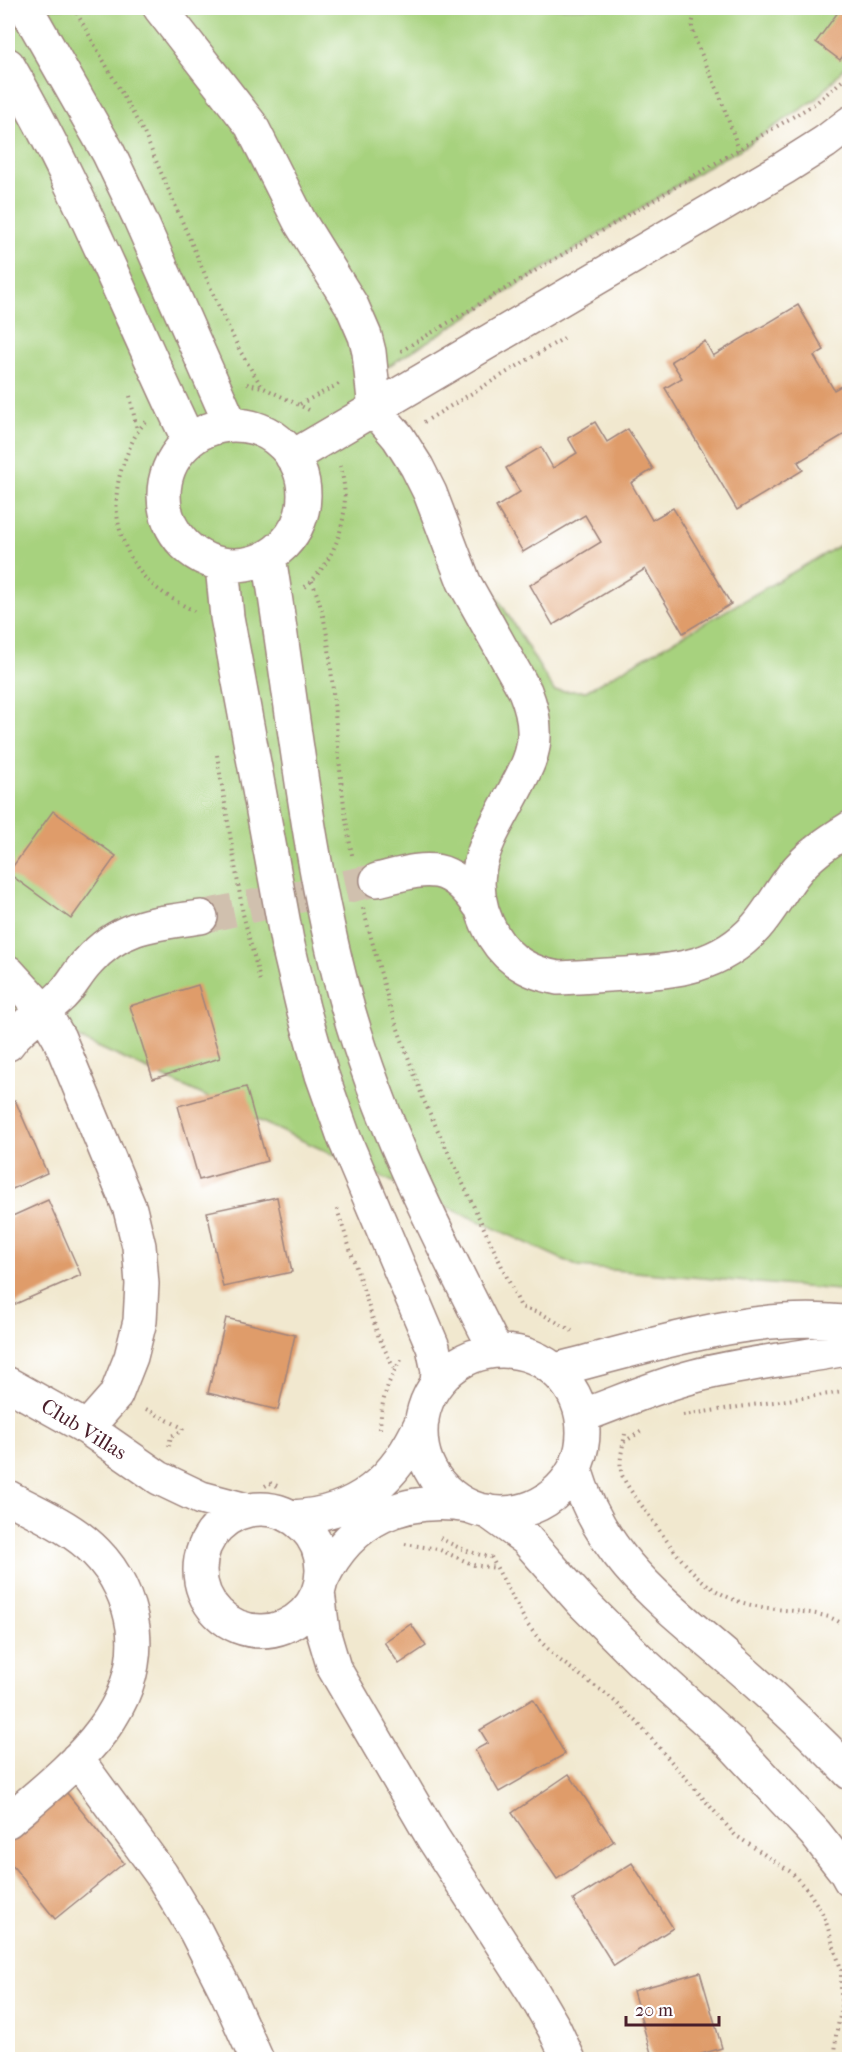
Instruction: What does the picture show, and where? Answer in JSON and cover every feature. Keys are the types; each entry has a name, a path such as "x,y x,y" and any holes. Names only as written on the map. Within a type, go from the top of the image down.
{"street":[{"path":"26,8 108,152 231,425"},
{"path":"160,8 251,125 295,214 352,306 365,336 372,368 375,410 398,437 417,467 465,582 531,706 534,738 531,753 484,852 477,887 479,905"},
{"path":"8,65 61,163 189,441"},
{"path":"292,457 784,168 825,142 849,123"},
{"path":"231,425 266,433 285,447 300,472 304,504 300,520 287,541 269,557 238,566 222,565 205,560 190,550 178,538 169,522 164,505 164,487 176,454 189,441 208,430 231,425"},
{"path":"269,557 314,862 345,999 390,1133 449,1261 496,1351"},
{"path":"222,565 227,617 287,941 303,1008 322,1075 345,1140 433,1347 437,1365 437,1383"},
{"path":"365,884 423,869 467,846 502,817"},
{"path":"423,869 440,872 456,879 479,905 489,928 508,956 523,967 539,974 558,978 674,971 697,965 737,944 770,910 793,875 807,859 849,828"},
{"path":"8,1044 22,1027 69,988 88,962 112,939 145,925 201,917"},
{"path":"8,972 43,1010 59,1038 130,1209 139,1246 142,1284 140,1321 131,1357 116,1395 87,1428"},
{"path":"555,1370 667,1340 716,1330 808,1321 849,1323"},
{"path":"582,1416 658,1387 713,1371 849,1348"},
{"path":"269,1631 285,1627 299,1619 310,1607 329,1564 344,1544 377,1518 392,1511 424,1504 454,1504 478,1509 513,1512 538,1505 553,1496 565,1484 575,1469 581,1452 584,1434 582,1416 577,1399 568,1383 555,1370 537,1358 517,1352 496,1351 463,1360 449,1370 437,1383 425,1407 422,1421 425,1455 432,1471 441,1485 478,1509 526,1539 582,1602 640,1660 731,1743 815,1833 845,1871 849,1880"},
{"name":"Club Villas","path":"8,1384 87,1428 164,1464"},
{"path":"254,1499 261,1509 277,1511 290,1503 329,1513 362,1497 377,1486 400,1459 422,1421"},
{"path":"164,1464 201,1498 254,1499"},
{"path":"164,1464 205,1545"},
{"path":"575,1469 592,1514 620,1558 699,1635 784,1707 849,1773"},
{"path":"8,1497 77,1535 96,1551 112,1570 123,1592 131,1616 134,1641 133,1666 116,1712 78,1759 8,1821"},
{"path":"254,1499 215,1529 205,1545 201,1563 201,1581 207,1599 218,1613 233,1624 250,1630 269,1631 287,1636 304,1644 334,1668"},
{"path":"290,1503 316,1543 322,1561 320,1586 322,1631 334,1668 433,1838 533,1992 569,2060"},
{"path":"78,1759 161,1874 196,1932 257,2060"}],"path":[{"path":"74,8 144,133 222,314 240,351 262,387"},
{"path":"695,8 692,27 696,42 722,101 739,150"},
{"path":"300,404 372,368 739,150 816,103 849,74"},
{"path":"170,402 137,430 119,477 116,505 120,533 131,559 149,582 194,611 227,617"},
{"path":"312,581 322,606 328,631 340,771 390,1007 424,1101 521,1307 566,1326 600,1359"},
{"path":"682,1415 849,1391"},
{"path":"116,1395 183,1428 182,1431 171,1436 164,1464"},
{"path":"622,1401 627,1423 620,1462 622,1474 689,1570 708,1586 731,1598 754,1606 801,1611 832,1618 849,1628"},
{"path":"623,1443 648,1426"},
{"path":"254,1499 270,1483 290,1503"},
{"path":"398,1546 408,1543 438,1549 474,1565 496,1568"},
{"path":"491,1557 527,1624 542,1643 558,1659 610,1697 636,1721 735,1835 791,1872 809,1893 824,1916 841,1969 841,2011 836,2035 835,2060"}],"green space":[{"path":"8,8 849,8 849,62 818,98 739,150 713,163 366,380 554,691 586,691 849,540 849,1291 579,1267 8,1006"}],"building":[{"path":"841,8 850,8 850,47 840,60 816,42"},
{"path":"798,305 824,350 814,356 834,390 841,386 850,400 850,431 798,462 803,470 737,510 665,388 682,378 671,361 705,341 713,356"},
{"path":"595,422 607,442 628,429 653,469 631,483 652,520 673,508 731,604 683,633 645,569 553,625 530,585 601,542 585,515 523,552 496,507 520,492 506,468 541,447 553,468 577,453 568,438"},
{"path":"8,776 13,777 8,797"},
{"path":"53,811 116,856 71,919 8,873"},
{"path":"198,985 220,1058 153,1079 130,1006"},
{"path":"246,1087 267,1161 199,1180 178,1106"},
{"path":"15,1100 47,1173 8,1191 8,1104"},
{"path":"277,1197 292,1272 223,1287 207,1212"},
{"path":"48,1200 81,1275 11,1306 8,1297 8,1218"},
{"path":"226,1318 295,1335 278,1410 208,1393"},
{"path":"411,1624 426,1646 399,1664 384,1642"},
{"path":"533,1699 565,1754 499,1792 475,1750 488,1743 480,1730"},
{"path":"569,1774 614,1841 557,1879 512,1813"},
{"path":"62,1787 124,1863 55,1919 8,1860 8,1832"},
{"path":"632,1863 673,1928 614,1966 573,1900"},
{"path":"700,1972 722,2048 681,2060 653,2060 633,1991"}],"tunnel":[{"path":"201,917 377,880"}]}
